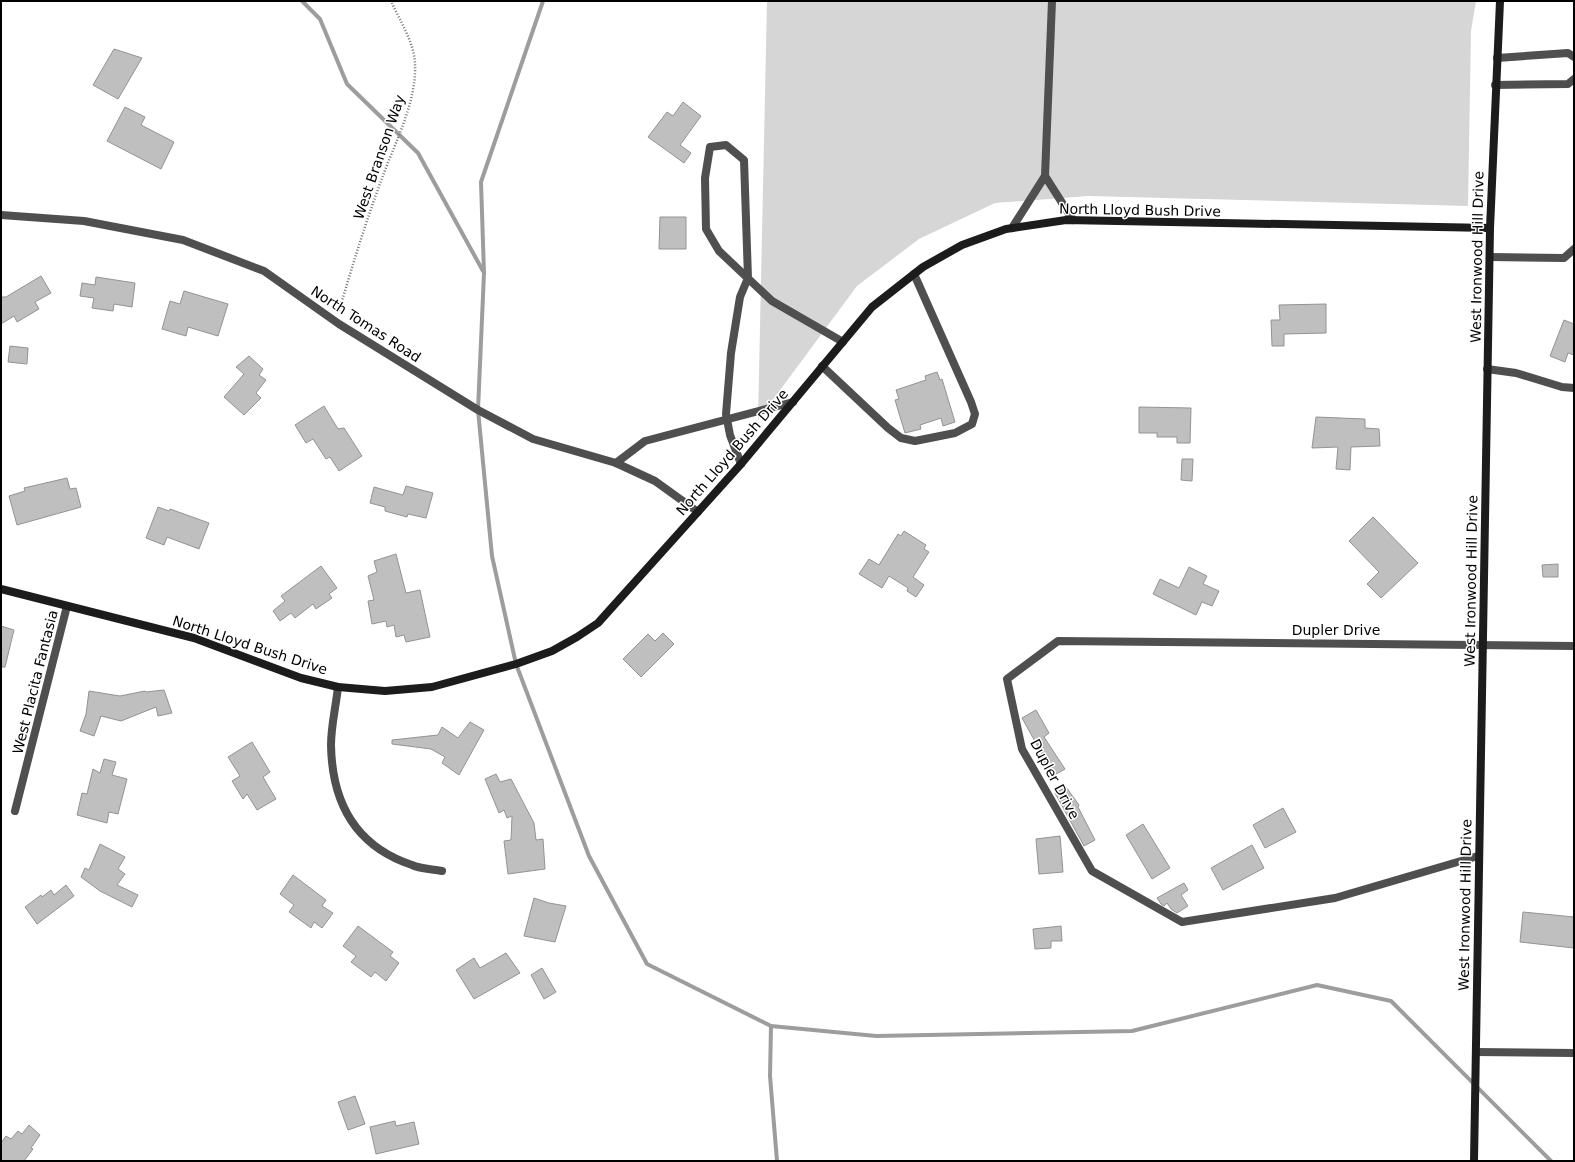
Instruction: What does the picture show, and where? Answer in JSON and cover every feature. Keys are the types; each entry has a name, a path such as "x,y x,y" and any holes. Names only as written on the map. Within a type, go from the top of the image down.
{"street":[{"path":"1012,228 1045,176 1052,1"},
{"name":"West Ironwood Hill Drive","path":"1474,1161 1478,856 1490,228 1495,85 1500,1"},
{"path":"1497,58 1568,52 1574,57"},
{"path":"1495,85 1568,84 1574,79"},
{"path":"741,464 730,435 727,418 732,346 740,297 748,278 744,160 726,145 710,147 704,178 706,229 719,251 748,278 772,301 843,342"},
{"path":"1045,176 1073,220"},
{"name":"North Tomas Road","path":"1,215 84,221 183,240 264,271 336,321 478,410 533,439 616,463 655,481 698,512"},
{"name":"North Lloyd Bush Drive","path":"1,589 194,638 301,678 338,687 385,691 432,687 516,664 552,651 598,623 741,464 872,307 914,274 962,245 1012,228 1073,220 1490,228"},
{"path":"1490,257 1564,258 1574,249"},
{"path":"822,366 888,428 901,438 915,441 956,433 972,424 975,414 971,402 914,274"},
{"path":"1487,369 1516,374 1562,387 1574,388"},
{"path":"616,463 646,441 727,418 793,402"},
{"name":"West Placita Fantasia","path":"16,812 67,606"},
{"name":"Dupler Drive","path":"1478,856 1335,898 1182,922 1092,871 1022,749 1007,679 1058,641 1483,644"},
{"path":"1483,644 1574,646"},
{"path":"338,687 331,744 335,787 348,818 369,841 394,857 413,866 442,871"},
{"path":"1476,1052 1574,1053"}],"path":[{"name":"West Branson Way","path":"336,321 380,182 406,114 415,80 415,61 408,38 391,1"}],"shaded area":[{"path":"767,1 1476,1 1471,31 1468,206 1088,196 995,203 919,239 857,286 758,420"}],"building":[{"path":"114,49 142,58 118,99 93,85"},
{"path":"683,102 701,116 680,145 691,153 684,163 648,137 667,112 673,116"},
{"path":"125,107 145,117 141,125 174,142 161,169 107,141"},
{"path":"660,217 686,217 686,249 659,249"},
{"path":"41,276 51,293 35,302 39,309 17,322 14,316 1,324 1,297 6,297"},
{"path":"96,277 135,283 132,307 114,304 113,311 92,308 94,298 80,296 82,283 95,285"},
{"path":"184,291 228,304 218,336 188,327 186,336 162,329 170,301 180,304"},
{"path":"1326,304 1326,333 1284,334 1284,346 1272,346 1271,320 1280,320 1279,305"},
{"path":"1564,320 1574,324 1574,355 1568,353 1565,362 1550,356"},
{"path":"10,346 28,348 27,364 8,362"},
{"path":"249,356 263,369 259,375 266,380 256,393 261,398 244,415 224,397 244,374 236,367"},
{"path":"937,372 940,380 942,379 955,422 943,426 941,418 920,425 921,429 905,433 895,400 899,399 896,390 926,380 925,376"},
{"path":"324,406 338,429 344,428 362,456 339,471 330,457 326,459 313,439 306,443 295,425"},
{"path":"1139,407 1191,408 1190,443 1177,443 1177,437 1157,437 1157,433 1139,433"},
{"path":"1316,417 1365,419 1365,428 1379,429 1380,446 1351,447 1350,470 1336,469 1338,447 1312,448"},
{"path":"1182,459 1193,459 1192,481 1181,480"},
{"path":"67,478 70,489 76,488 81,507 17,525 9,496 25,491 24,488"},
{"path":"406,486 433,493 426,518 408,514 407,517 385,511 385,507 370,503 374,487 403,495"},
{"path":"158,507 169,511 170,509 209,523 199,549 167,537 164,545 146,538"},
{"path":"1373,517 1418,563 1381,598 1367,584 1379,572 1349,541"},
{"path":"904,531 926,545 924,549 929,552 913,577 924,585 916,597 907,591 908,588 889,576 882,588 859,574 869,559 879,565 898,534 901,536"},
{"path":"396,554 406,593 420,590 430,637 406,642 404,635 396,637 394,625 387,627 386,621 372,624 368,601 374,600 368,576 377,572 374,561"},
{"path":"1558,564 1558,577 1543,577 1542,565"},
{"path":"321,566 337,588 329,594 332,598 316,609 313,604 295,618 291,613 280,621 273,611 285,601 281,596"},
{"path":"1189,567 1207,576 1203,584 1219,591 1212,606 1202,602 1196,615 1153,594 1160,579 1179,588"},
{"path":"1,626 14,630 5,667 1,667"},
{"path":"663,633 674,644 641,677 623,659 648,634 655,641"},
{"path":"164,690 172,713 158,716 156,707 121,721 101,716 94,736 80,731 86,714 89,691 120,696 145,691"},
{"path":"1036,710 1049,733 1044,737 1065,769 1051,777 1038,756 1042,754 1022,718"},
{"path":"470,722 484,730 459,775 442,763 445,757 431,749 392,744 392,740 438,735 442,727 458,738"},
{"path":"252,742 270,772 263,777 276,799 257,810 247,794 243,799 232,781 240,776 228,757"},
{"path":"104,759 116,762 112,775 127,779 118,814 109,812 107,823 77,815 82,793 87,794 93,769 100,773"},
{"path":"496,774 500,782 511,779 534,823 536,840 543,839 545,869 508,874 504,841 511,840 512,816 507,818 504,810 499,813 485,779"},
{"path":"1066,787 1079,805 1078,807 1095,840 1084,846 1055,793"},
{"path":"1283,808 1296,832 1265,848 1253,825"},
{"path":"1143,824 1170,868 1152,879 1126,835"},
{"path":"1060,836 1063,872 1039,874 1036,839"},
{"path":"100,844 125,857 118,869 125,874 117,885 138,895 132,907 100,891 81,877 85,868 89,870"},
{"path":"1252,845 1264,868 1223,890 1211,868"},
{"path":"293,875 326,900 322,906 333,913 322,928 314,922 311,928 289,912 294,905 280,894"},
{"path":"1184,883 1188,890 1181,895 1188,906 1177,913 1171,909 1167,903 1164,906 1161,904 1157,898"},
{"path":"66,885 74,896 37,924 25,907 41,895 42,897 51,890 54,895"},
{"path":"534,898 549,903 566,906 555,942 524,936"},
{"path":"1523,912 1574,917 1574,948 1520,942"},
{"path":"358,926 393,952 390,956 399,963 386,981 375,972 371,977 351,962 356,956 343,946"},
{"path":"1061,926 1062,941 1051,941 1051,948 1035,949 1033,929"},
{"path":"506,953 520,973 474,999 456,970 474,958 480,968"},
{"path":"542,968 556,992 544,999 531,975"},
{"path":"355,1096 365,1124 348,1130 338,1102"},
{"path":"395,1121 396,1126 414,1122 419,1144 376,1154 370,1127"},
{"path":"29,1125 40,1135 31,1148 33,1149 24,1161 1,1161 1,1143 6,1136 11,1139 18,1131 22,1134"}],"waterway":[{"path":"302,1 320,19 347,84 418,153 483,271"},
{"path":"543,1 481,182 484,273 478,410 492,556 516,664 589,856 647,964 771,1026 876,1036 1132,1031 1317,985 1391,1001 1551,1161"},
{"path":"771,1026 770,1076 777,1161"}]}
